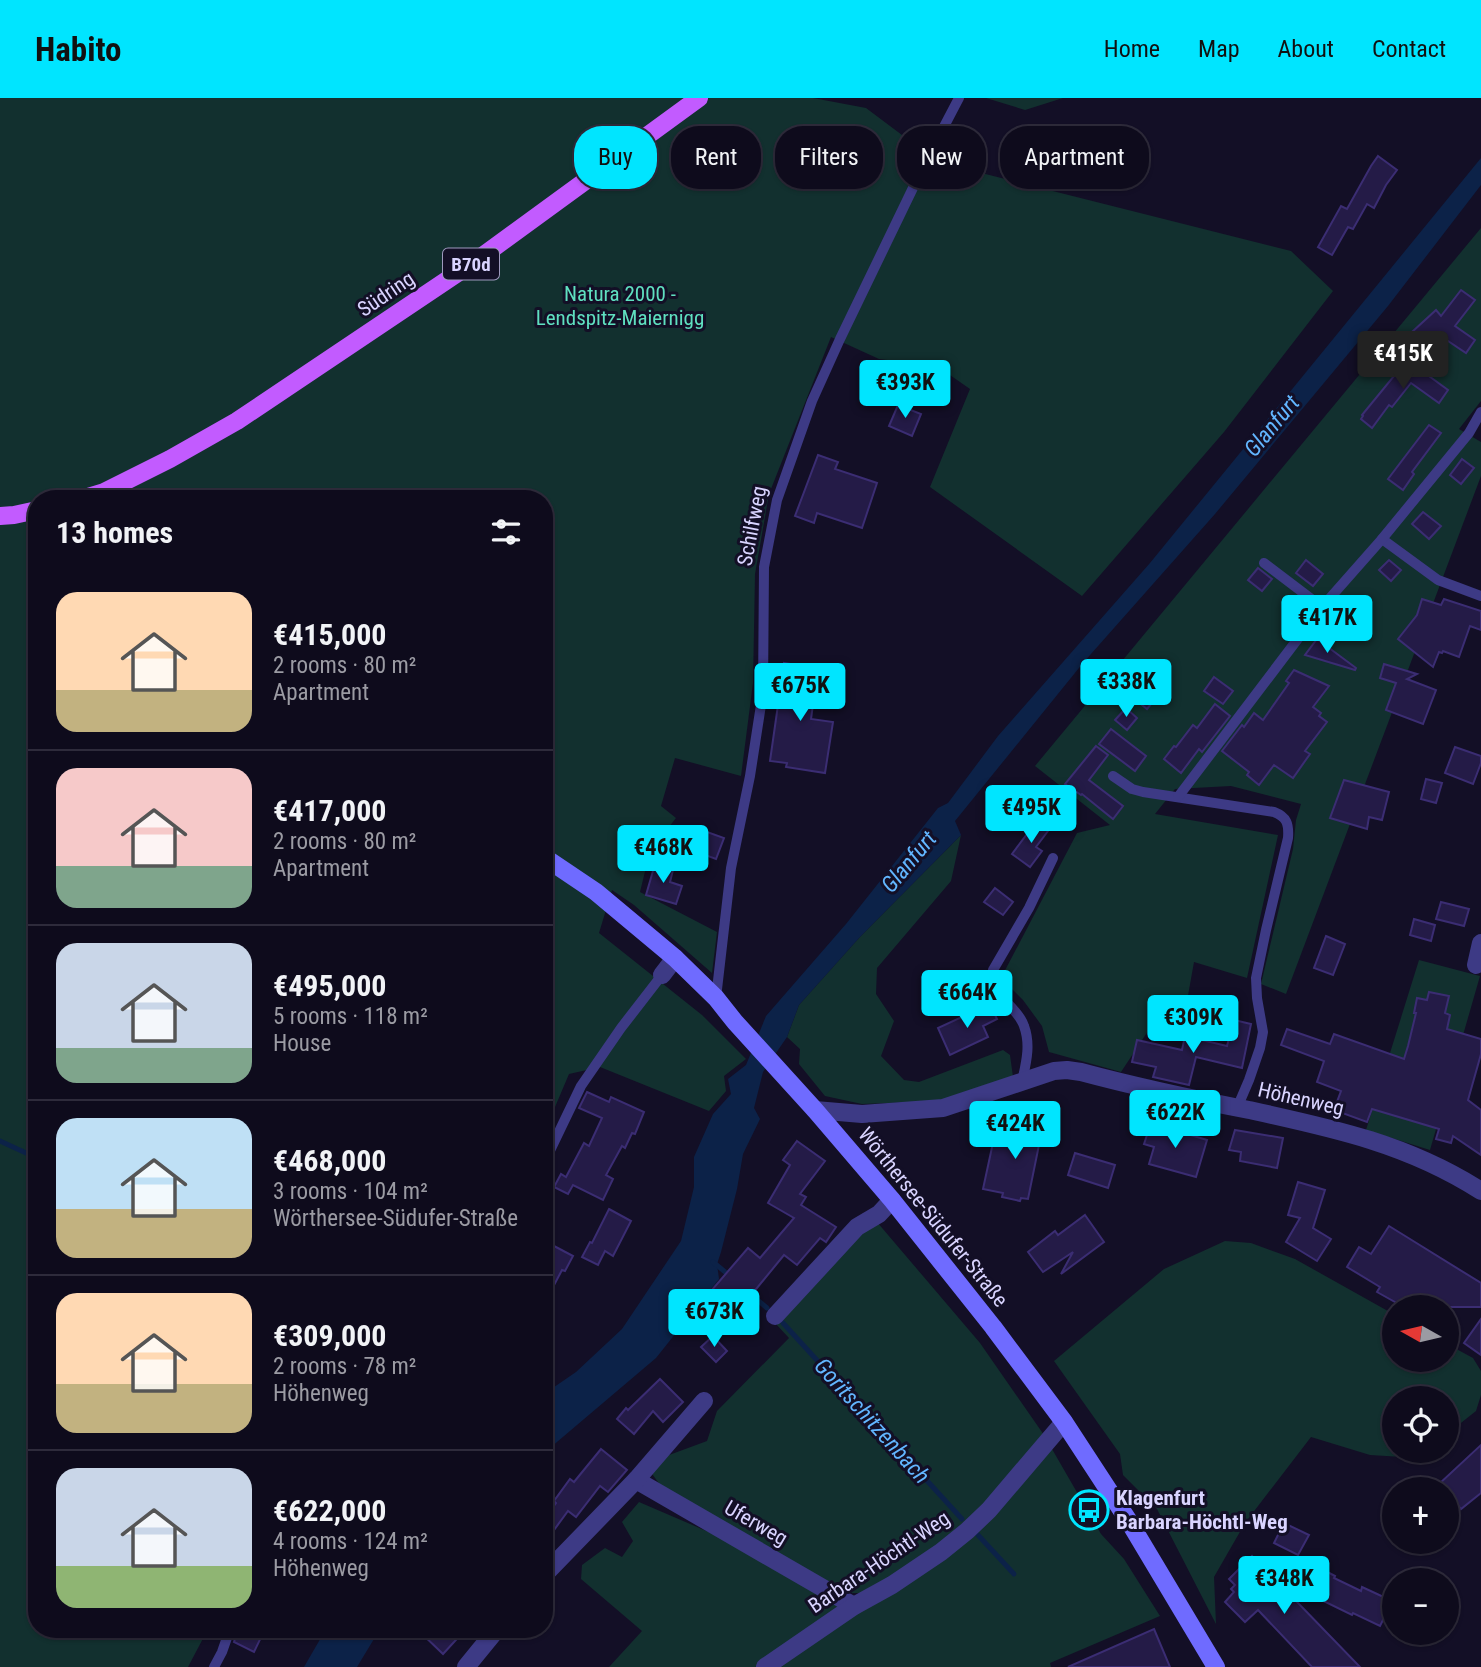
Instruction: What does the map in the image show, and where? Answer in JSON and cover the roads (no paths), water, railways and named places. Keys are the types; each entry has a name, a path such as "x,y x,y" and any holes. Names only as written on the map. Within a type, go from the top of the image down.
{"main road":[{"name":"Südring","path":"108,490 237,421 477,260 699,98"},
{"path":"0,516 28,512"},
{"name":"Wörthersee-Südufer-Straße","path":"553,863 596,892 675,958 716,998 892,1200 1064,1422 1128,1520 1216,1667"}],"street":[{"path":"1476,965 1481,943"},
{"path":"662,975 675,958"},
{"name":"Höhenweg","path":"815,1110 862,1114 943,1108 1054,1071 1067,1070 1367,1138 1402,1150 1456,1175 1481,1191"},
{"path":"775,1316 857,1227 878,1214 892,1200"},
{"path":"553,1565 636,1480 704,1401"},
{"name":"Barbara-Höchtl-Weg","path":"765,1667 854,1606 892,1585 967,1531 989,1510 1064,1422"},
{"name":"Uferweg","path":"636,1480 854,1606"},
{"path":"466,1667 490,1638"}],"lane":[{"name":"Schilfweg","path":"716,998 731,868 750,776 763,692 764,567 777,500 812,401 839,338 959,98"},
{"path":"1178,797 1322,607 1469,433 1481,412"},
{"path":"1382,539 1438,580 1481,596"},
{"path":"1264,563 1322,607"},
{"path":"1114,776 1132,789 1274,812 1286,819 1289,826 1289,838 1256,978 1263,1032 1260,1048 1237,1108"},
{"path":"1022,1082 1028,1042 1024,1024 1015,1010 996,991 991,977 1053,858"},
{"path":"553,1144 580,1086 662,975"},
{"path":"214,1667 227,1638"}],"water":[{"name":"Glanfurt","path":"1481,158 1481,185 1388,306 1215,514 1083,663 955,821 961,835 859,938 799,1005 787,1037 763,1072 754,1108 760,1119 743,1154 737,1189 717,1264 719,1279 656,1358 553,1445 553,1388 576,1372 622,1329 681,1241 694,1187 694,1157 713,1114 731,1094 728,1079 746,1065 766,1016 846,924 938,808 948,803 998,736 1150,563"},
{"path":"321,1638 375,1638 357,1667 304,1667"}],"waterway":[{"path":"0,1141 28,1154"},
{"path":"713,1262 730,1276"},
{"path":"748,1292 767,1308"},
{"name":"Goritschitzenbach","path":"783,1323 962,1519"},
{"path":"978,1535 1014,1574"}],"place":[{"name":"Klagenfurt Barbara-Höchtl-Weg","path":"1089,1510"}],"park label":[{"name":"Natura 2000 - Lendspitz-Maiernigg","path":"620,306"}]}
